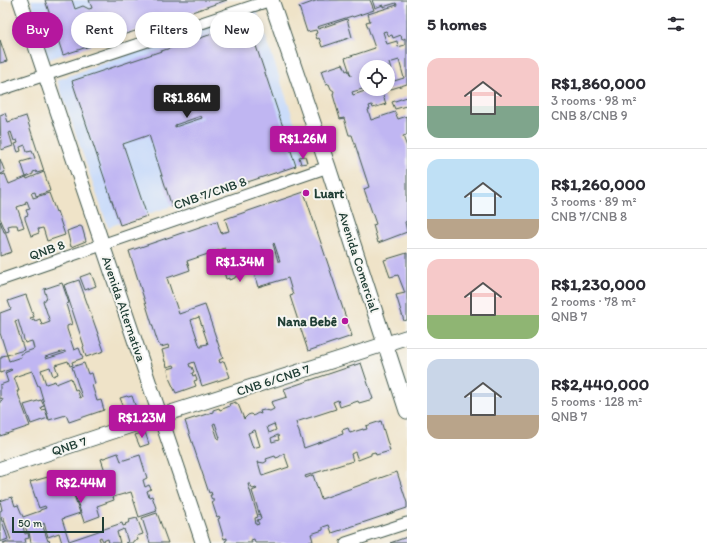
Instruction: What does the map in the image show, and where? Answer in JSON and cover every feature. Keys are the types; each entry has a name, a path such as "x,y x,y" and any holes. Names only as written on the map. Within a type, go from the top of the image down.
{"main road":[{"name":"Avenida Comercial","path":"271,0 328,167 407,411"}],"street":[{"name":"Avenida Alternativa","path":"20,0 44,76 202,543"},
{"path":"0,90 271,0"},
{"name":"CNB 7/CNB 8","path":"102,246 328,167"},
{"name":"QNB 8","path":"0,280 102,246"},
{"name":"CNB 6/CNB 7","path":"160,416 407,337"},
{"name":"QNB 7","path":"0,469 160,416"},
{"path":"346,543 407,523"}],"shaded area":[{"path":"31,0 216,0 182,12 135,12 135,29 127,32 127,12 71,12 71,48 81,48 47,60 44,48 63,48 63,12 34,12"},
{"path":"256,8 257,12 245,12"},
{"path":"210,25 210,48 264,48 264,32 308,162 108,227 57,80 145,48 202,48 202,28"}],"building":[{"path":"45,0 72,0 75,9 83,6 89,9 92,8 89,0 227,0 192,12 135,12 135,31 127,34 127,12 71,12 71,48 84,48 63,55 61,48 63,48 63,12 49,12"},
{"path":"318,0 370,0 374,10 317,27 318,29 347,19 352,37 322,47 319,38 317,39 315,34 317,33 316,30 307,32 299,7"},
{"path":"372,0 407,0 407,84 395,88 395,81 404,78 399,60 395,61 359,60 359,90 352,92 353,95 359,93 359,96 383,96 386,104 373,108 372,105 369,106 370,109 368,110 371,120 395,112 398,119 407,116 407,135 403,136 407,147 407,221 405,222 407,232 378,243 373,225 376,224 364,189 369,187 352,135 349,135 344,118 340,119 333,95 334,91 331,89 329,84 326,85 321,71 343,64 346,71 348,70 351,76 345,58 375,48 366,22 370,21 368,14 397,5 396,3 383,7 383,5 375,8","holes":["386,31 389,36 392,35 393,38 401,35 402,40 405,38 405,45 398,47 397,41 387,44 383,32"]},
{"path":"210,35 210,48 257,48 296,166 172,207 149,135 123,144 147,216 120,225 72,81 170,48 202,48 202,37","holes":["201,116 202,118 175,127 175,125"]},
{"path":"0,40 7,61 0,63"},
{"path":"407,97 407,109 406,106 395,109 392,102"},
{"path":"5,113 8,122 26,116 44,171 37,173 36,171 33,172 33,174 26,177 21,162 35,158 32,151 27,152 25,145 20,147 21,151 18,152 15,144 18,143 17,140 14,141 11,132 9,133 13,146 1,150 0,115"},
{"path":"305,156 307,163 301,164 299,157"},
{"path":"0,159 5,172 1,174 5,174 9,184 44,172 50,191 36,196 35,192 31,193 33,198 49,193 65,235 47,241 43,228 38,229 39,233 31,236 25,219 25,216 28,215 26,210 30,209 27,201 25,202 26,204 17,207 24,227 18,229 17,225 8,226 9,231 6,232 0,218"},
{"path":"304,192 352,336 308,351 290,296 293,295 288,278 258,287 253,270 251,273 229,280 229,278 226,279 222,265 230,263 225,248 187,261 190,270 167,278 179,314 205,305 223,358 219,360 220,363 224,361 230,377 202,386 194,362 189,364 194,372 192,373 193,376 195,375 197,380 194,381 196,386 176,393 170,380 168,369 175,367 174,365 167,367 162,350 169,348 168,345 161,347 158,343 129,251 217,221 221,233 229,231 225,219","holes":["274,243 280,261 278,261","199,317 208,344 202,345 202,347 200,347 191,320"]},
{"path":"0,221 12,252 0,256"},
{"path":"80,226 82,227 86,241 71,247 67,231"},
{"path":"407,253 407,320 404,321 396,295 405,293 398,275 390,277 384,260"},
{"path":"91,273 96,286 85,290 80,277"},
{"path":"79,280 104,351 86,357 84,346 64,285"},
{"path":"62,283 69,303 66,304 72,324 67,326 67,329 74,350 79,348 83,358 72,362 73,365 70,366 68,361 55,365 58,374 53,376 50,367 41,370 46,384 55,381 56,384 71,378 75,390 77,389 80,398 82,397 72,367 84,363 88,374 92,373 95,384 92,385 97,401 101,400 104,410 69,422 66,415 49,420 39,386 32,371 14,377 19,391 17,391 30,426 0,436 0,401 3,400 2,398 0,399 0,385 8,382 5,373 12,370 11,369 0,373 0,358 7,355 0,333 0,313 11,309 8,301 26,295 34,317 30,318 31,320 34,319 35,321 40,319 42,325 50,322 43,301 47,299 44,289","holes":["18,320 25,343 32,341 34,349 20,354 21,357 9,361 7,355 24,350 15,321","65,351 65,353 46,359 45,357"]},
{"path":"361,363 373,399 359,403 358,401 340,407 338,400 333,402 336,409 296,422 304,448 343,434 342,430 348,428 350,433 363,430 367,429 366,426 381,421 390,451 376,455 375,452 371,453 371,455 358,460 355,452 351,454 353,461 305,476 306,478 313,475 321,499 397,472 407,503 407,508 332,533 329,525 323,527 323,530 311,534 313,541 305,543 255,543 254,539 251,540 252,543 226,543 225,541 227,538 224,539 218,519 220,518 219,516 217,517 212,502 214,502 214,500 212,500 210,495 212,495 211,492 209,493 185,421 213,412 213,410 219,408 220,410 230,406 229,404 236,402 244,419 251,414 253,416 258,413 261,414 260,411 270,411 274,409 271,402 287,397 284,389","holes":["215,423 220,438 218,439 213,424","274,424 276,430 269,433 267,427","255,430 260,446 253,448 248,433","278,435 279,440 272,442 271,438","284,453 289,467 262,476 258,462 264,463 267,461 266,459 275,456 276,458","248,484 250,484 253,489 257,489 252,491 261,519 257,520 259,524 256,525 255,518 258,517"]},
{"path":"132,396 137,411 127,415 120,398"},
{"path":"41,400 44,406 41,407 42,410 45,409 48,418 31,424 24,405"},
{"path":"145,432 149,444 140,447 135,435"},
{"path":"118,453 121,461 140,455 147,478 143,480 145,487 149,485 151,489 147,491 149,497 152,496 157,511 139,517 131,492 113,497 114,500 97,506 100,516 84,522 72,489 80,513 62,519 69,541 122,523 123,526 126,525 125,524 130,522 129,520 137,518 143,534 137,536 138,540 133,541 133,543 125,543 128,542 124,529 117,532 120,543 109,543 108,539 103,541 101,537 99,538 101,543 62,543 59,533 48,537 44,523 42,524 50,543 31,543 29,532 27,532 23,519 21,520 25,534 28,533 29,538 25,539 26,543 3,543 11,540 3,517 1,518 8,539 0,542 0,511 2,510 0,501 12,497 15,506 18,505 23,517 40,511 46,508 45,506 39,508 30,482 48,477 51,486 86,473 87,475 105,471 101,459"},
{"path":"157,513 168,543 150,543 142,518"},
{"path":"407,537 407,543 390,543"}],"place":[{"name":"Luart","path":"306,193"},
{"name":"Nana Bebê","path":"345,321"}]}
